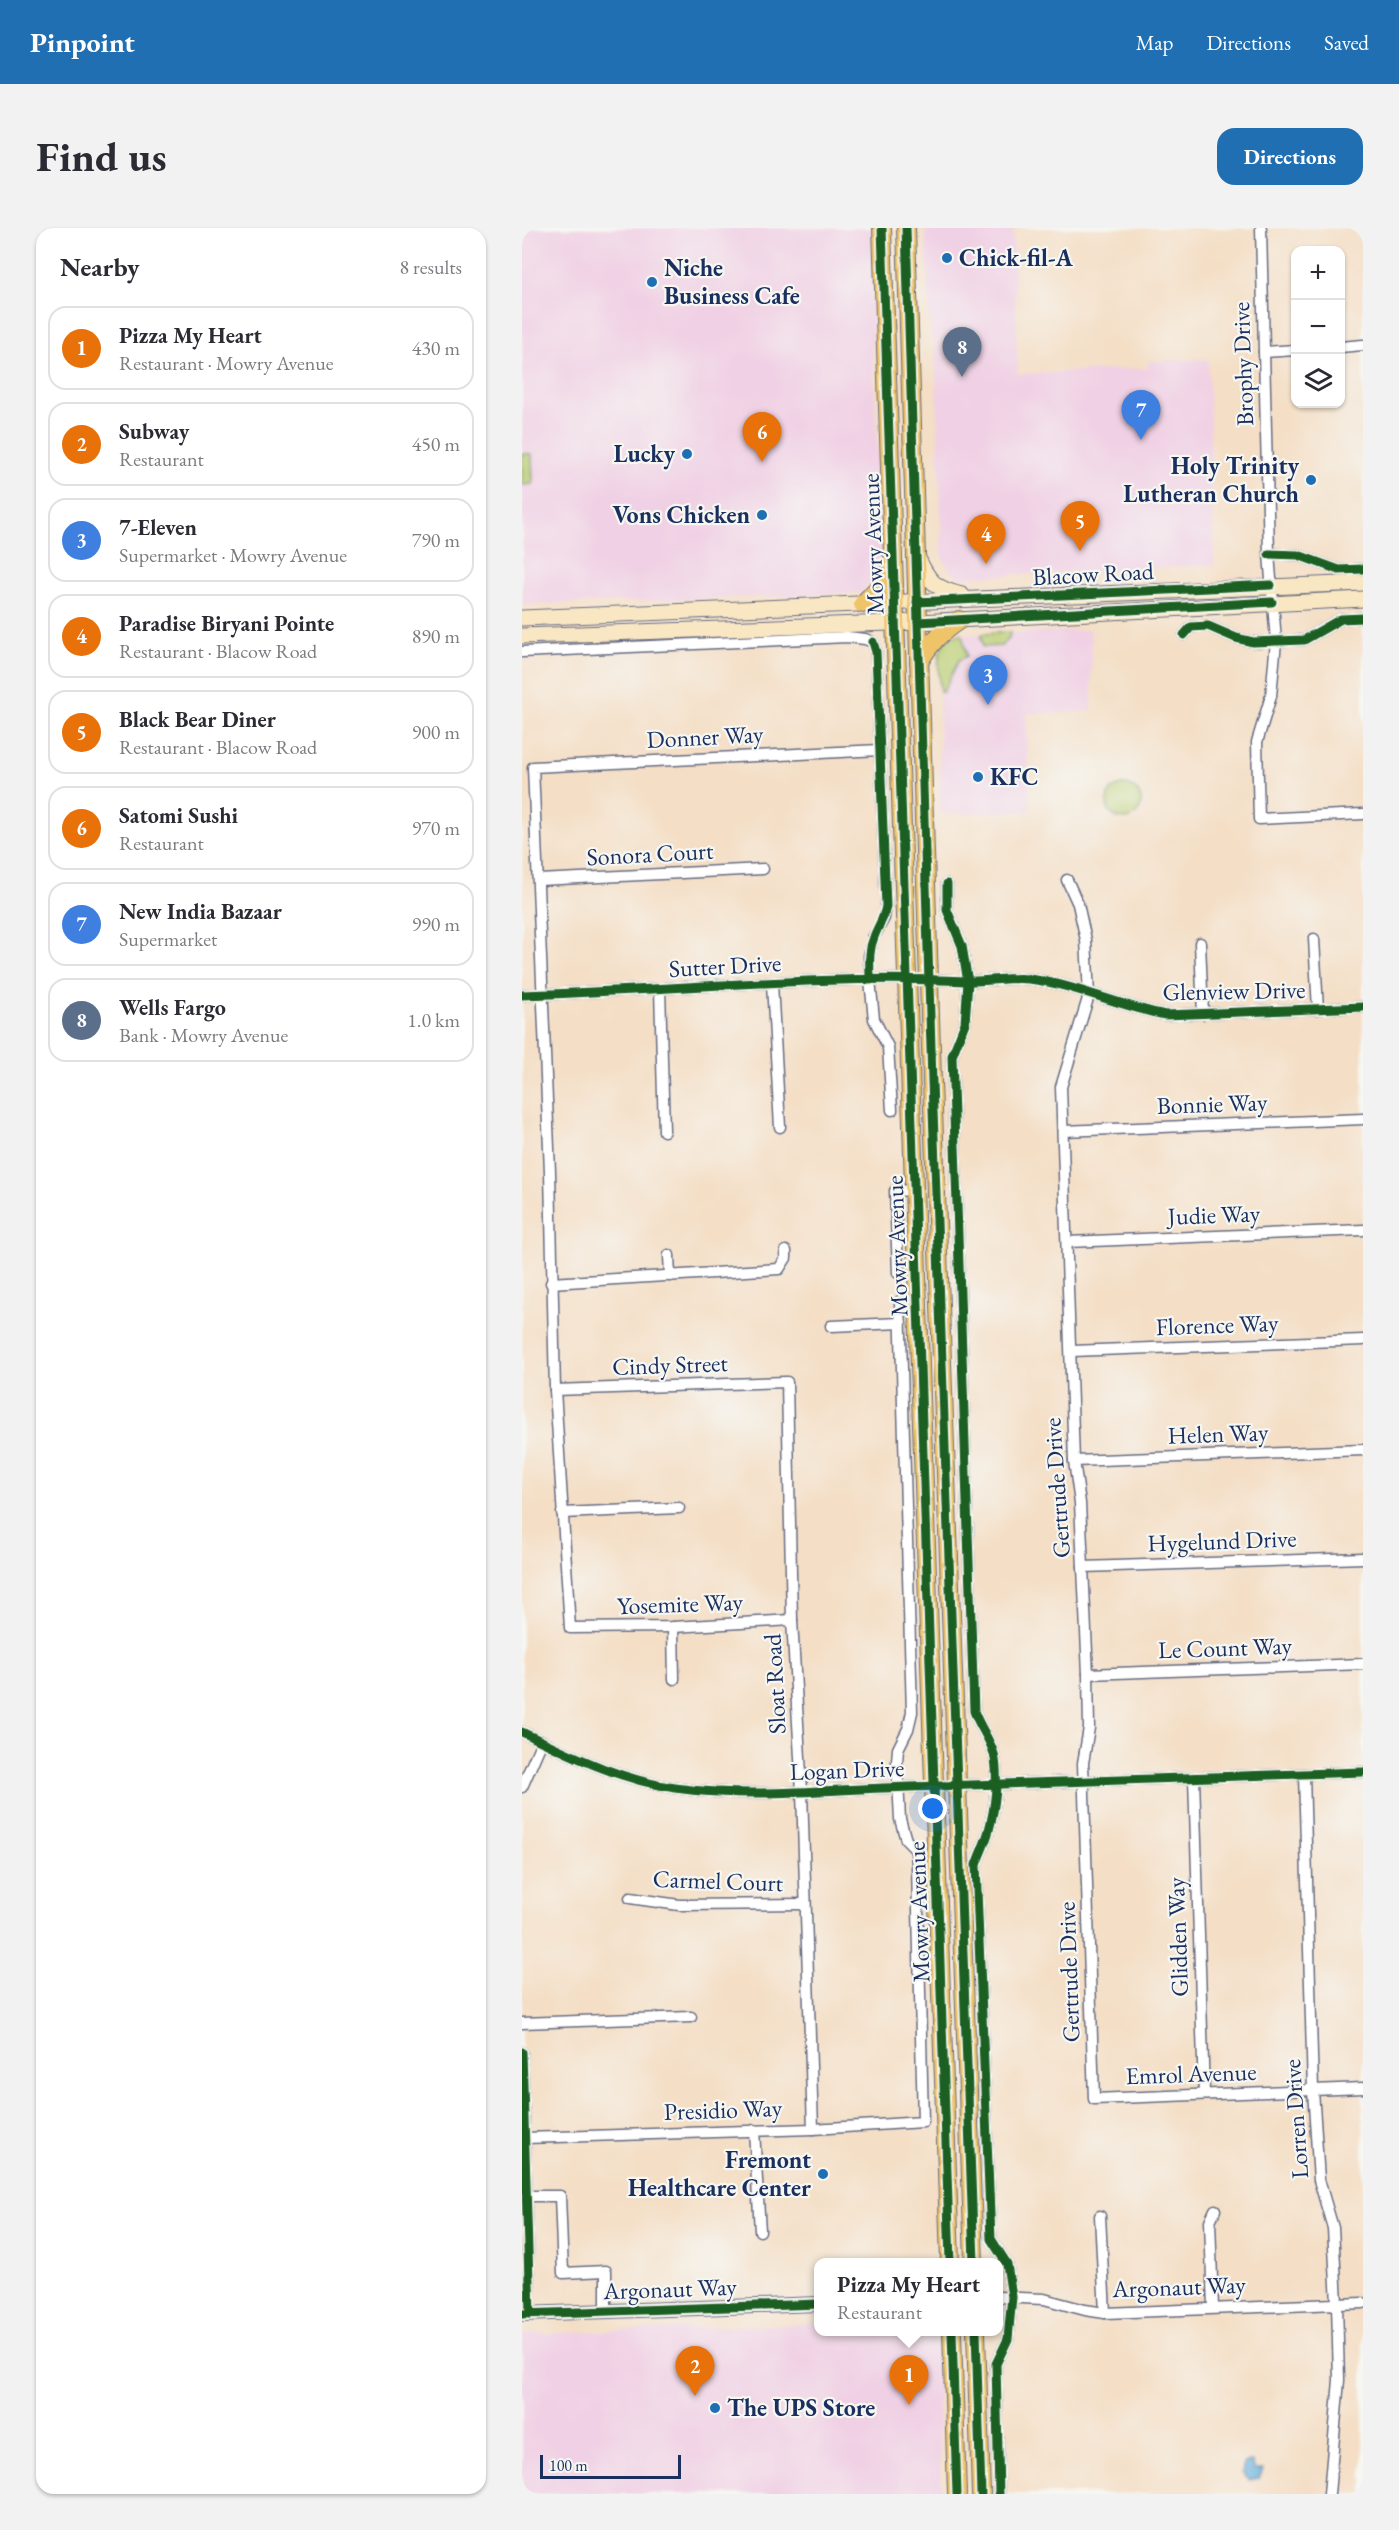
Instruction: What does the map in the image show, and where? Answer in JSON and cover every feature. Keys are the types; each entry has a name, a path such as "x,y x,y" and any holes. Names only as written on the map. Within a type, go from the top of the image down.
{"main road":[{"name":"Mowry Avenue","path":"882,228 950,2258"},
{"path":"892,228 895,284 901,302 904,306 909,307"},
{"name":"Mowry Avenue","path":"906,228 959,1889 974,2258"},
{"path":"884,295 892,299 898,309 900,372 912,430"},
{"path":"916,553 925,574 939,588 962,596 985,598"},
{"path":"863,604 884,582 893,564"},
{"name":"Blacow Road","path":"522,618 1271,585 1363,583"},
{"name":"Blacow Road","path":"522,636 918,622 1363,599"},
{"path":"920,663 929,645 940,632 960,620"},
{"path":"952,2336 957,2494"},
{"path":"976,2336 981,2494"}],"street":[{"name":"Brophy Drive","path":"1261,228 1269,555 1276,641 1271,696 1257,742 1259,819 1363,814"},
{"path":"1345,347 1363,345"},
{"path":"1264,352 1291,350"},
{"path":"1269,555 1298,555 1339,570 1363,569"},
{"path":"1184,635 1191,627 1208,627 1236,639 1253,642 1304,640 1341,619 1363,618"},
{"name":"Mowry Avenue","path":"522,652 847,637 873,642 876,652 886,906 884,918 873,938 869,956 871,1010 888,1047 892,1110"},
{"name":"Donner Way","path":"539,880 532,766 880,750"},
{"name":"Sonora Court","path":"539,880 763,869"},
{"path":"539,880 550,1172 551,1283 562,1513 679,1508"},
{"name":"Gertrude Drive","path":"1067,880 1078,904 1086,940 1089,995 1061,1087 1072,1351 1074,1461 1080,1503 1088,1674 1089,1728 1083,1763 1094,2099"},
{"path":"947,884 947,910 962,946 968,981 967,1013 952,1056 974,1711 978,1724 993,1752 996,1766 988,1832 976,1865 991,2239 1007,2264 1012,2297 1008,2339 996,2364 999,2494"},
{"path":"1314,939 1318,1009"},
{"path":"1200,943 1203,1014"},
{"name":"Sutter Drive","path":"522,995 930,978"},
{"name":"Glenview Drive","path":"930,978 968,981 1027,979 1054,983 1139,1010 1165,1015 1363,1007"},
{"path":"772,983 780,1126"},
{"path":"660,989 664,1131"},
{"name":"Bonnie Way","path":"1063,1131 1363,1119"},
{"name":"Judie Way","path":"1067,1242 1363,1230"},
{"path":"551,1283 779,1269 786,1258 786,1251"},
{"path":"669,1255 669,1276"},
{"name":"Mowry Avenue","path":"900,1301 912,1712 908,1729 898,1749 898,1788 900,1819 906,1840 916,1850 923,2122"},
{"path":"831,1326 901,1323"},
{"name":"Florence Way","path":"1072,1351 1363,1340"},
{"name":"Cindy Street","path":"555,1390 787,1382"},
{"name":"Sloat Road","path":"787,1382 792,1620 802,1792 813,2128"},
{"name":"Helen Way","path":"1074,1461 1363,1450"},
{"name":"Yosemite Way","path":"562,1513 570,1628 673,1627 792,1620"},
{"name":"Hygelund Drive","path":"1083,1567 1363,1558"},
{"path":"673,1627 674,1679"},
{"name":"Le Count Way","path":"1088,1674 1363,1664"},
{"name":"Logan Drive","path":"522,1732 601,1768 673,1788 706,1791 802,1792 1363,1772"},
{"path":"522,1786 542,1741"},
{"name":"Lorren Drive","path":"1304,1774 1313,2090 1319,2180 1333,2228 1337,2303 1339,2380 1329,2494"},
{"name":"Glidden Way","path":"1194,1778 1204,2094"},
{"name":"Carmel Court","path":"630,1898 679,1905 804,1904"},
{"path":"522,2023 691,2017"},
{"path":"522,2052 526,2314"},
{"name":"Emrol Avenue","path":"1094,2099 1363,2088"},
{"name":"Presidio Way","path":"525,2138 923,2122"},
{"path":"754,2130 760,2231"},
{"path":"525,2192 560,2196 563,2273 606,2271 606,2311"},
{"path":"1213,2308 1210,2221 1215,2210"},
{"path":"1100,2216 1105,2313"},
{"name":"Argonaut Way","path":"1003,2297 1044,2299 1105,2313 1363,2303"},
{"name":"Argonaut Way","path":"526,2314 814,2304"}],"shaded area":[{"path":"522,228 872,228 872,333 882,561 878,576 860,593 522,605"},
{"path":"925,228 1013,228 1018,374 1148,368 1148,361 1208,359 1214,565 960,577 949,570 942,556 935,344 931,338"},
{"path":"1091,630 1092,711 1026,714 1030,811 940,814 939,650 953,635"},
{"path":"814,2323 814,2336 935,2336 942,2494 522,2494 522,2334"}],"green space":[{"path":"522,454 532,454 533,484 522,485"},
{"path":"1010,632 1009,639 1001,646 983,647 981,637 983,634"},
{"path":"962,634 967,656 959,660 943,692 940,692 938,665 941,648 952,637"},
{"path":"1124,785 1136,790 1141,802 1136,814 1124,819 1112,814 1107,802 1112,790"}],"water":[{"path":"1253,2462 1254,2469 1263,2469 1259,2478 1249,2480 1242,2473 1244,2463"}],"cycle path":[{"path":"882,228 950,2258"},
{"path":"906,228 932,1081 974,2258"},
{"path":"1269,554 1298,555 1339,570 1363,569"},
{"path":"917,602 1271,585"},
{"path":"918,622 1272,602"},
{"path":"1184,635 1191,627 1208,626 1236,638 1253,642 1304,640 1341,619 1363,618"},
{"path":"870,980 871,948 886,906 876,652 873,642"},
{"path":"947,884 947,910 962,946 968,982 965,1023 952,1056 974,1711 992,1748 996,1772 996,1792 991,1821 976,1865 991,2239 1007,2264 1012,2297 1008,2339 996,2364 999,2494"},
{"path":"522,995 800,981 1029,979 1063,985 1165,1015 1363,1007"},
{"path":"522,1732 596,1766 635,1779 675,1788 733,1793 1363,1772"},
{"path":"522,2052 530,2314"},
{"path":"522,2314 814,2304"},
{"path":"952,2336 957,2494"},
{"path":"976,2336 981,2494"}],"place":[{"name":"Chick-fil-A","path":"947,258"},
{"name":"Niche Business Cafe","path":"652,282"},
{"name":"Wells Fargo","path":"962,377"},
{"name":"New India Bazaar","path":"1141,440"},
{"name":"Lucky","path":"687,454"},
{"name":"Satomi Sushi","path":"762,462"},
{"name":"Holy Trinity Lutheran Church","path":"1311,480"},
{"name":"Vons Chicken","path":"762,515"},
{"name":"Black Bear Diner","path":"1080,551"},
{"name":"Paradise Biryani Pointe","path":"986,564"},
{"name":"7-Eleven","path":"988,705"},
{"name":"KFC","path":"978,777"},
{"name":"Fremont Healthcare Center","path":"823,2174"},
{"name":"Subway","path":"695,2396"},
{"name":"Pizza My Heart","path":"909,2405"},
{"name":"The UPS Store","path":"715,2408"}]}
